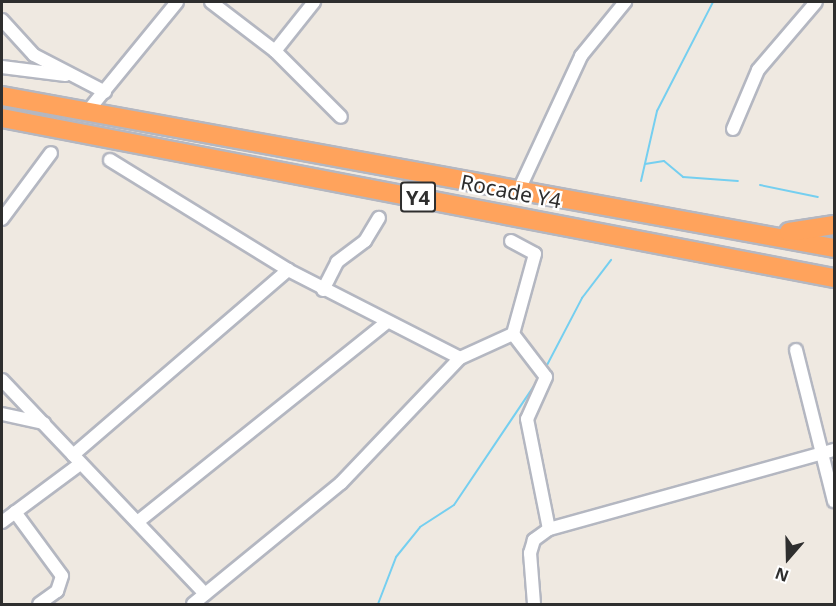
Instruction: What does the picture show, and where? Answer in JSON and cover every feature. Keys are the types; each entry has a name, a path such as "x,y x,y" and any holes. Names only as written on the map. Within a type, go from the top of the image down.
{"highway":[{"name":"Rocade Y4","path":"2,96 518,192 747,229 834,248"},
{"name":"Rocade Y4","path":"2,118 834,278"},
{"path":"747,229 801,231 834,225"},
{"path":"755,262 834,286"}],"street":[{"path":"87,112 177,2"},
{"path":"211,2 275,51 341,117"},
{"path":"275,51 314,2"},
{"path":"518,192 581,56 625,2"},
{"path":"733,129 758,70 816,2"},
{"path":"2,20 34,55 69,76 105,92"},
{"path":"2,68 69,76"},
{"path":"2,219 51,153"},
{"path":"110,160 323,290 460,358"},
{"path":"323,290 337,262 364,241 379,218"},
{"path":"511,241 535,254 513,334"},
{"path":"2,522 288,270"},
{"path":"140,520 386,323"},
{"path":"193,604 341,483 460,358 513,334"},
{"path":"513,334 546,377 527,420 549,529"},
{"path":"796,350 829,452 834,501"},
{"path":"2,380 46,423 76,459 140,520 205,594"},
{"path":"2,414 46,423"},
{"path":"534,604 530,553 534,540 549,529 829,452"},
{"path":"15,512 62,576 57,591 39,604"}],"waterway":[{"path":"641,181 657,111 713,2"},
{"path":"645,164 664,161 683,177 738,181"},
{"path":"760,185 818,197"},
{"path":"546,367 582,298 611,260"},
{"path":"378,604 396,557 420,527 454,505 538,380"}]}
